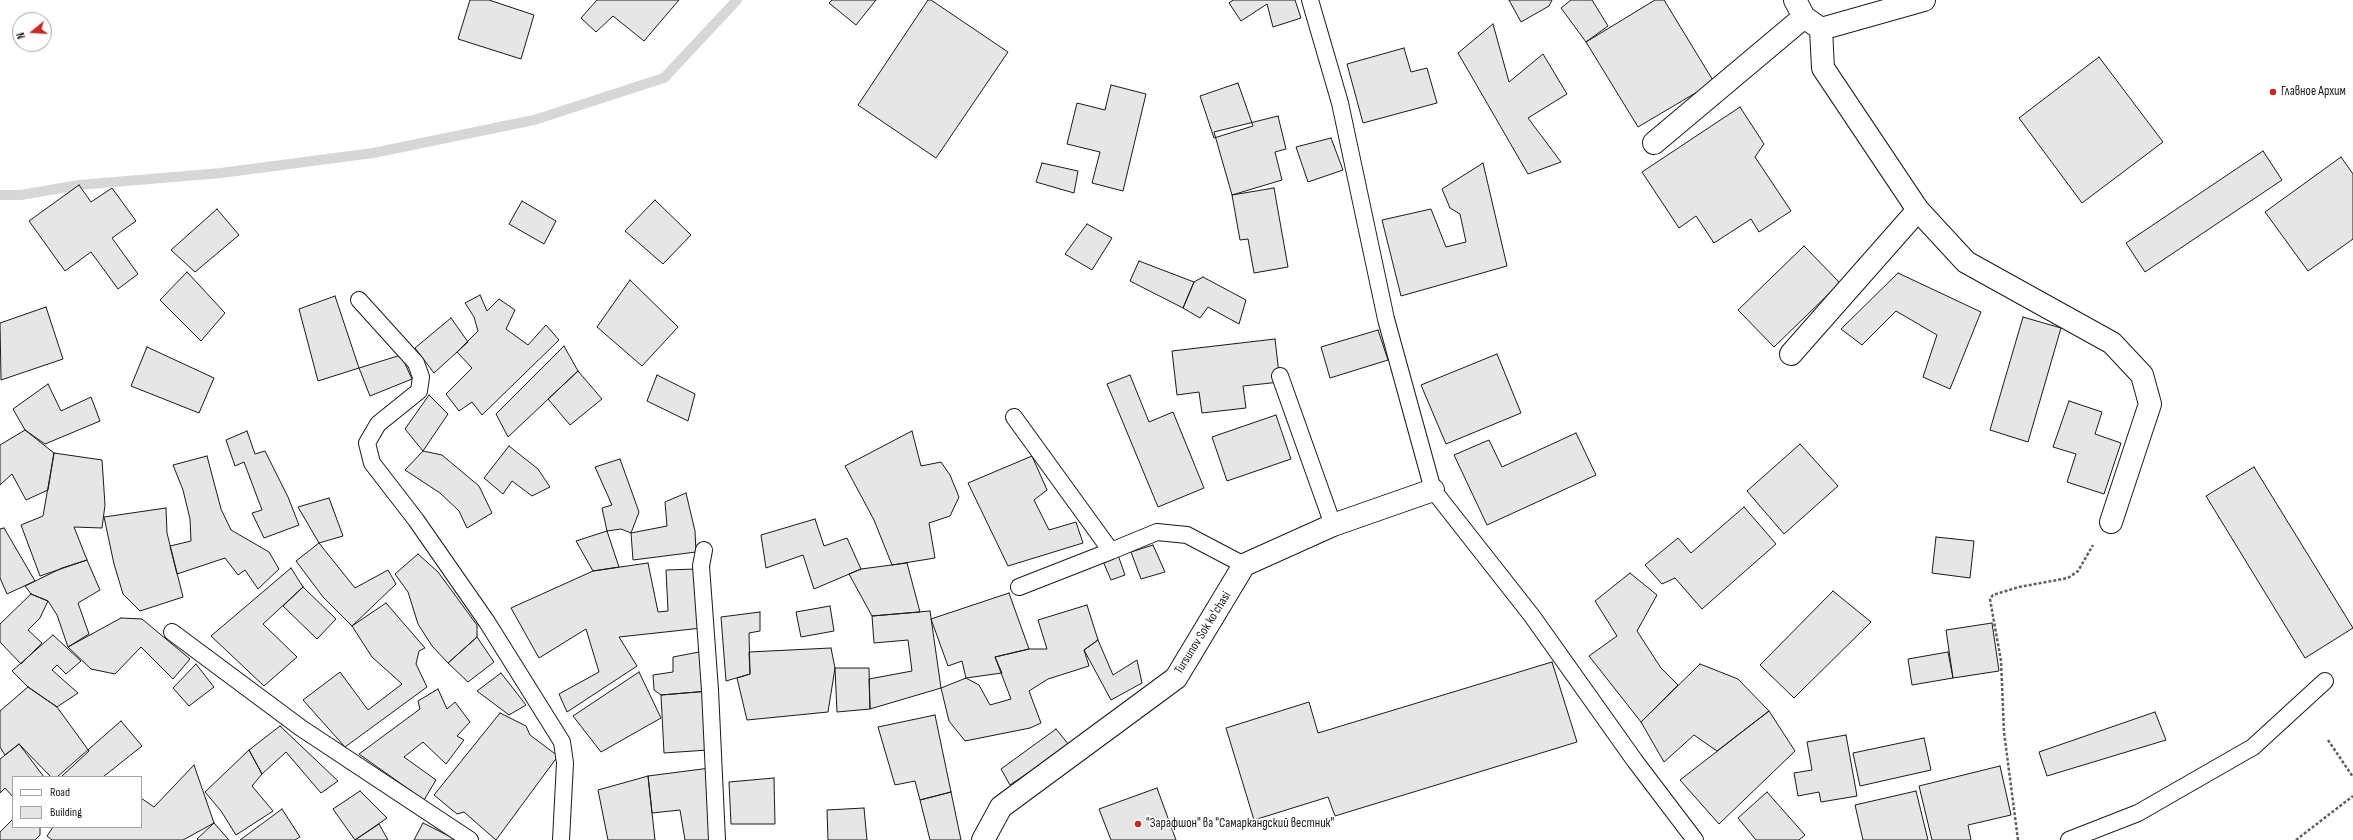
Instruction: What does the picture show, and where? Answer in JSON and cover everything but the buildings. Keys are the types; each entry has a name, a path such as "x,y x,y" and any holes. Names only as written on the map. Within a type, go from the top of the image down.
{"street":[{"path":"1654,143 1807,15 1924,0"},
{"path":"1807,15 1823,68 1918,210 1966,262 2112,343 2142,375 2150,404 2111,522"},
{"path":"1791,354 1918,210"},
{"path":"1244,565 1333,525 1433,490"},
{"name":"Tursunov Sok ko'chasi","path":"983,840 1001,808 1176,678 1244,565"}],"lane":[{"path":"1310,0 1340,103 1386,319 1433,490 1532,616 1635,761 1695,840"},
{"path":"359,300 416,364 421,377 419,391 378,424 367,443 372,463 416,520 487,622 562,742 565,763 561,840"},
{"path":"1280,376 1333,525"},
{"path":"1014,417 1111,551"},
{"path":"1018,587 1158,532 1187,535 1244,565"},
{"path":"704,550 701,566 710,690 718,840"},
{"path":"172,632 301,728 470,840"},
{"path":"2069,840 2138,813 2253,747 2325,681"}],"path":[{"path":"2018,840 2004,732 2001,661 1990,599 1993,595 2019,587 2068,578 2078,571 2095,542 2111,522"},
{"path":"2328,740 2353,777"},
{"path":"2296,840 2353,796"}],"waterway":[{"path":"0,195 21,195 79,185 221,173 373,153 534,120 664,78 737,0"}],"place":[{"name":"Главное Архим","path":"2273,92"},
{"name":"\"Зарафшон\" ва \"Самаркандский вестник\"","path":"1138,824"}]}
